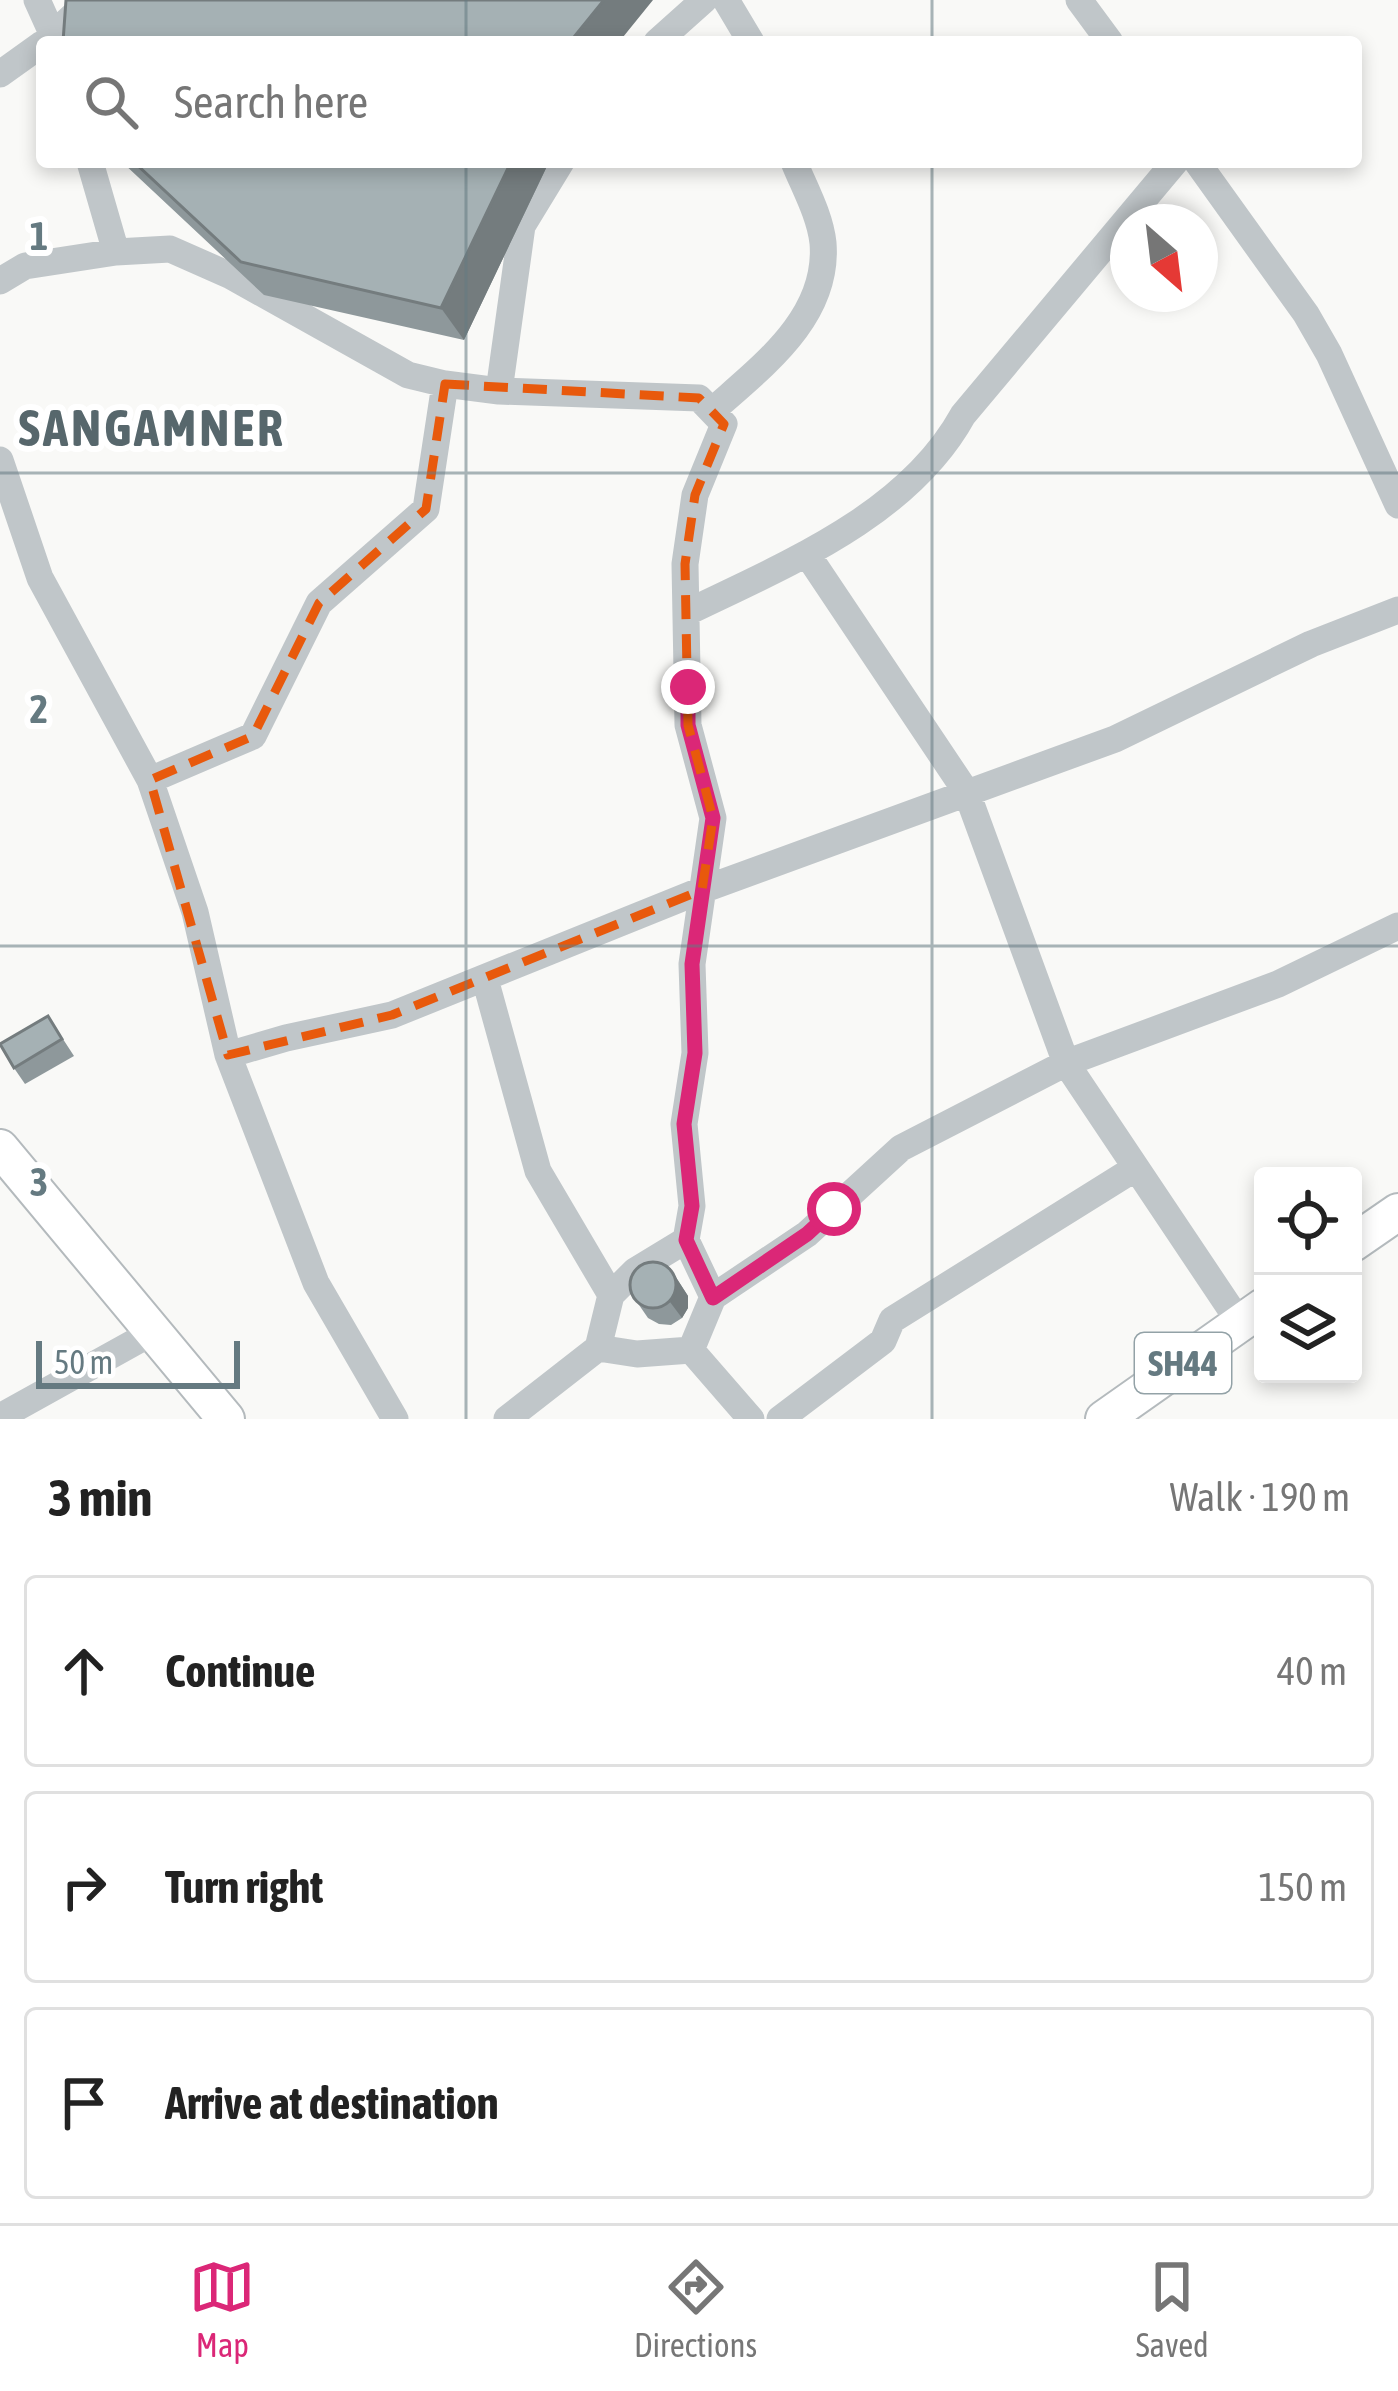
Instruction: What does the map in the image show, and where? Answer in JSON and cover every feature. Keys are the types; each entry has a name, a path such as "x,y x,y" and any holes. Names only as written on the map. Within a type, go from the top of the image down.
{"main road":[{"path":"0,1148 226,1419"},
{"path":"1362,1237 1398,1212"},
{"name":"SH44","path":"1103,1419 1251,1315"}],"street":[{"path":"38,0 48,36"},
{"path":"54,36 90,0"},
{"path":"664,36 704,0"},
{"path":"726,0 747,36"},
{"path":"1079,0 1106,36"},
{"path":"0,74 36,50"},
{"path":"92,168 116,252"},
{"path":"499,391 522,226 557,168"},
{"path":"712,411 777,353 804,318 819,286 823,242 796,168"},
{"path":"688,612 806,554 906,487 946,445 963,415 1170,168"},
{"path":"1201,168 1306,314 1398,505"},
{"path":"0,281 25,266 170,249 231,276 408,375 499,391 699,398 724,424 695,495 685,564 688,725 713,818 692,964 695,1053 684,1124 692,1206 686,1240 713,1298"},
{"path":"150,780 253,736 320,603 427,509 445,384"},
{"path":"0,460 40,578 150,780 195,912 228,1055 316,1283 395,1419"},
{"path":"806,554 968,794 1066,1063 1134,1169 1251,1315"},
{"path":"228,1055 392,1015 702,890 1115,740 1312,644 1398,610"},
{"path":"691,1351 713,1298 807,1234 901,1148 1066,1063 1278,984 1398,926"},
{"path":"484,980 538,1171 611,1295"},
{"path":"780,1419 883,1341 892,1320 1134,1169"},
{"path":"507,1419 598,1348 611,1295 635,1271 686,1240"},
{"path":"0,1417 153,1331"},
{"path":"598,1348 637,1354 691,1351"},
{"path":"691,1351 751,1419"}],"highlighted area":[{"path":"445,384 699,398 724,424 695,495 685,564 688,725 713,818 702,890 392,1015 228,1055 150,780 253,736 319,603 426,509"}],"building":[{"path":"66,0 604,0 575,36 63,36"},
{"path":"140,168 508,168 441,308 241,262"},
{"path":"48,1016 62,1039 14,1068 0,1044"},
{"path":"653,1262 669,1269 676,1285 669,1301 653,1308 637,1301 630,1285 637,1269"}],"district":[{"name":"SANGAMNER","path":"152,427"}],"route":[{"path":"688,687 688,725 713,818 692,964 695,1053 684,1124 692,1206 686,1240 713,1298 807,1234 834,1209"}]}
